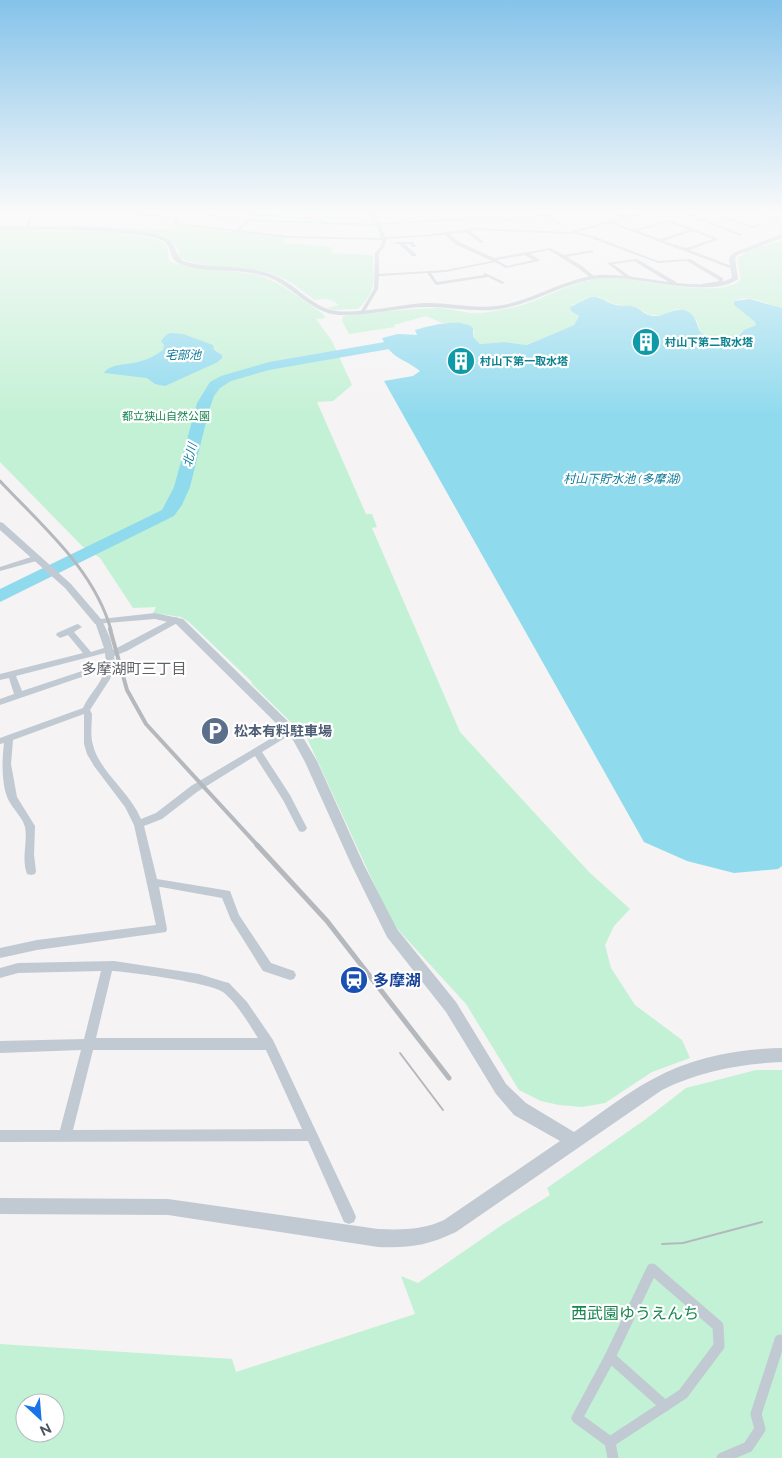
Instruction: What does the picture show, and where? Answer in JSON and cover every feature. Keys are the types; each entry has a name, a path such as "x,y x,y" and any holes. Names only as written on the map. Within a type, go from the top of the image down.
{"street":[{"path":"276,279 328,311 342,313 435,305 478,310 514,304 570,283 588,279"},
{"path":"363,311 376,289 377,279"},
{"path":"433,279 436,284 468,279"},
{"path":"494,279 502,283"},
{"path":"639,279 701,286 733,282 735,279"},
{"path":"667,279 674,283"},
{"path":"701,286 721,282 721,279"},
{"path":"0,953 38,945 162,929 139,824 128,803 90,749 88,714 86,710 88,704 107,679 110,656 99,622 57,576 1,528"},
{"path":"0,569 38,558"},
{"path":"99,622 155,616 176,620 188,629 300,741 311,761 358,866 392,933 451,1007 511,1100 519,1109 575,1142"},
{"path":"0,702 20,696 110,656 176,620"},
{"path":"60,635 78,627"},
{"path":"69,631 89,655"},
{"path":"0,677 89,655 110,656"},
{"path":"12,675 20,696"},
{"path":"31,871 28,856 30,826 12,798 4,740 86,710"},
{"path":"139,824 159,816 189,793 290,732"},
{"path":"257,752 287,798 302,828"},
{"path":"153,883 226,894 235,918 267,967 290,974"},
{"path":"0,973 18,968 108,966 181,976 225,987 243,1006 268,1044 349,1217"},
{"path":"65,1136 90,1044 108,966"},
{"path":"0,1047 90,1044 268,1044"},
{"path":"0,1206 168,1207 356,1236 406,1238 435,1233 450,1226 656,1085 676,1074 739,1057 782,1055"},
{"path":"0,1136 311,1136"},
{"path":"610,1442 684,1394 719,1346 718,1326 652,1269 610,1357 577,1418 610,1442 613,1458"},
{"path":"722,1458 748,1447 760,1429 756,1414 780,1340 782,1341"},
{"path":"610,1357 665,1406"}],"green space":[{"name":"都立狭山自然公園","path":"0,279 268,279 281,285 322,313 326,318 316,319 332,341 352,385 333,401 317,402 366,514 372,514 377,527 372,528 460,732 589,872 630,909 614,926 605,945 611,968 635,1005 682,1040 690,1058 652,1072 605,1103 582,1107 559,1105 541,1101 519,1090 466,1004 392,923 307,738 189,622 181,617 153,613 156,607 133,608 100,558 82,546 0,462"},
{"path":"284,279 374,279 369,296 358,309 334,310 327,308 339,305 328,300 315,300"},
{"path":"595,279 623,279 696,288 728,286 740,281 740,279 782,279 782,308 757,300 739,299 733,302 734,305 755,322 756,325 744,330 736,337 714,340 701,333 697,321 687,311 677,309 663,315 651,315 631,306 614,304 599,297 572,305 571,311 579,316 574,325 527,345 504,342 480,344 473,337 474,331 464,323 442,323 426,316 394,325 395,327 349,334 342,321 343,316 348,315 416,309 442,308 477,313 491,312 522,305 570,286"},
{"name":"西武園ゆうえんち","path":"756,1070 782,1070 782,1458 0,1458 0,1344 232,1359 236,1372 415,1314 401,1276 418,1283 502,1225 550,1195 547,1188 646,1119 686,1088"}],"water":[{"name":"村山下貯水池 (多摩湖)","path":"591,297 616,305 632,306 653,316 678,310 687,311 695,318 701,333 711,339 725,340 739,335 744,330 756,325 755,322 734,305 734,301 750,299 782,308 782,866 778,869 734,873 687,861 644,842 384,381 413,376 420,371 389,350 382,338 398,334 417,335 415,330 421,328 445,323 462,323 473,328 473,337 480,344 504,342 527,345 574,325 579,316 571,311 570,307"},
{"name":"宅部池","path":"170,333 183,334 213,345 214,350 222,355 222,358 218,362 165,386 155,384 147,378 104,373 111,367 137,362 158,354 163,350 164,345 161,341"}],"waterway":[{"name":"北川","path":"0,596 168,513 179,496 202,410 207,396 215,385 245,372 269,366 385,346"}],"tram line":[{"path":"400,1053 443,1110"},
{"path":"662,1244 683,1243 762,1222"}],"railway":[{"path":"0,481 49,532 79,568 103,608 111,630"},
{"path":"110,629 127,690 146,724 259,847"},
{"path":"257,845 327,921 449,1078"}],"place":[{"name":"村山下第二取水塔","path":"646,342"},
{"name":"村山下第一取水塔","path":"461,361"},
{"name":"松本有料駐車場","path":"215,731"},
{"name":"多摩湖","path":"354,980"}],"district":[{"name":"多摩湖町三丁目","path":"134,669"}]}
